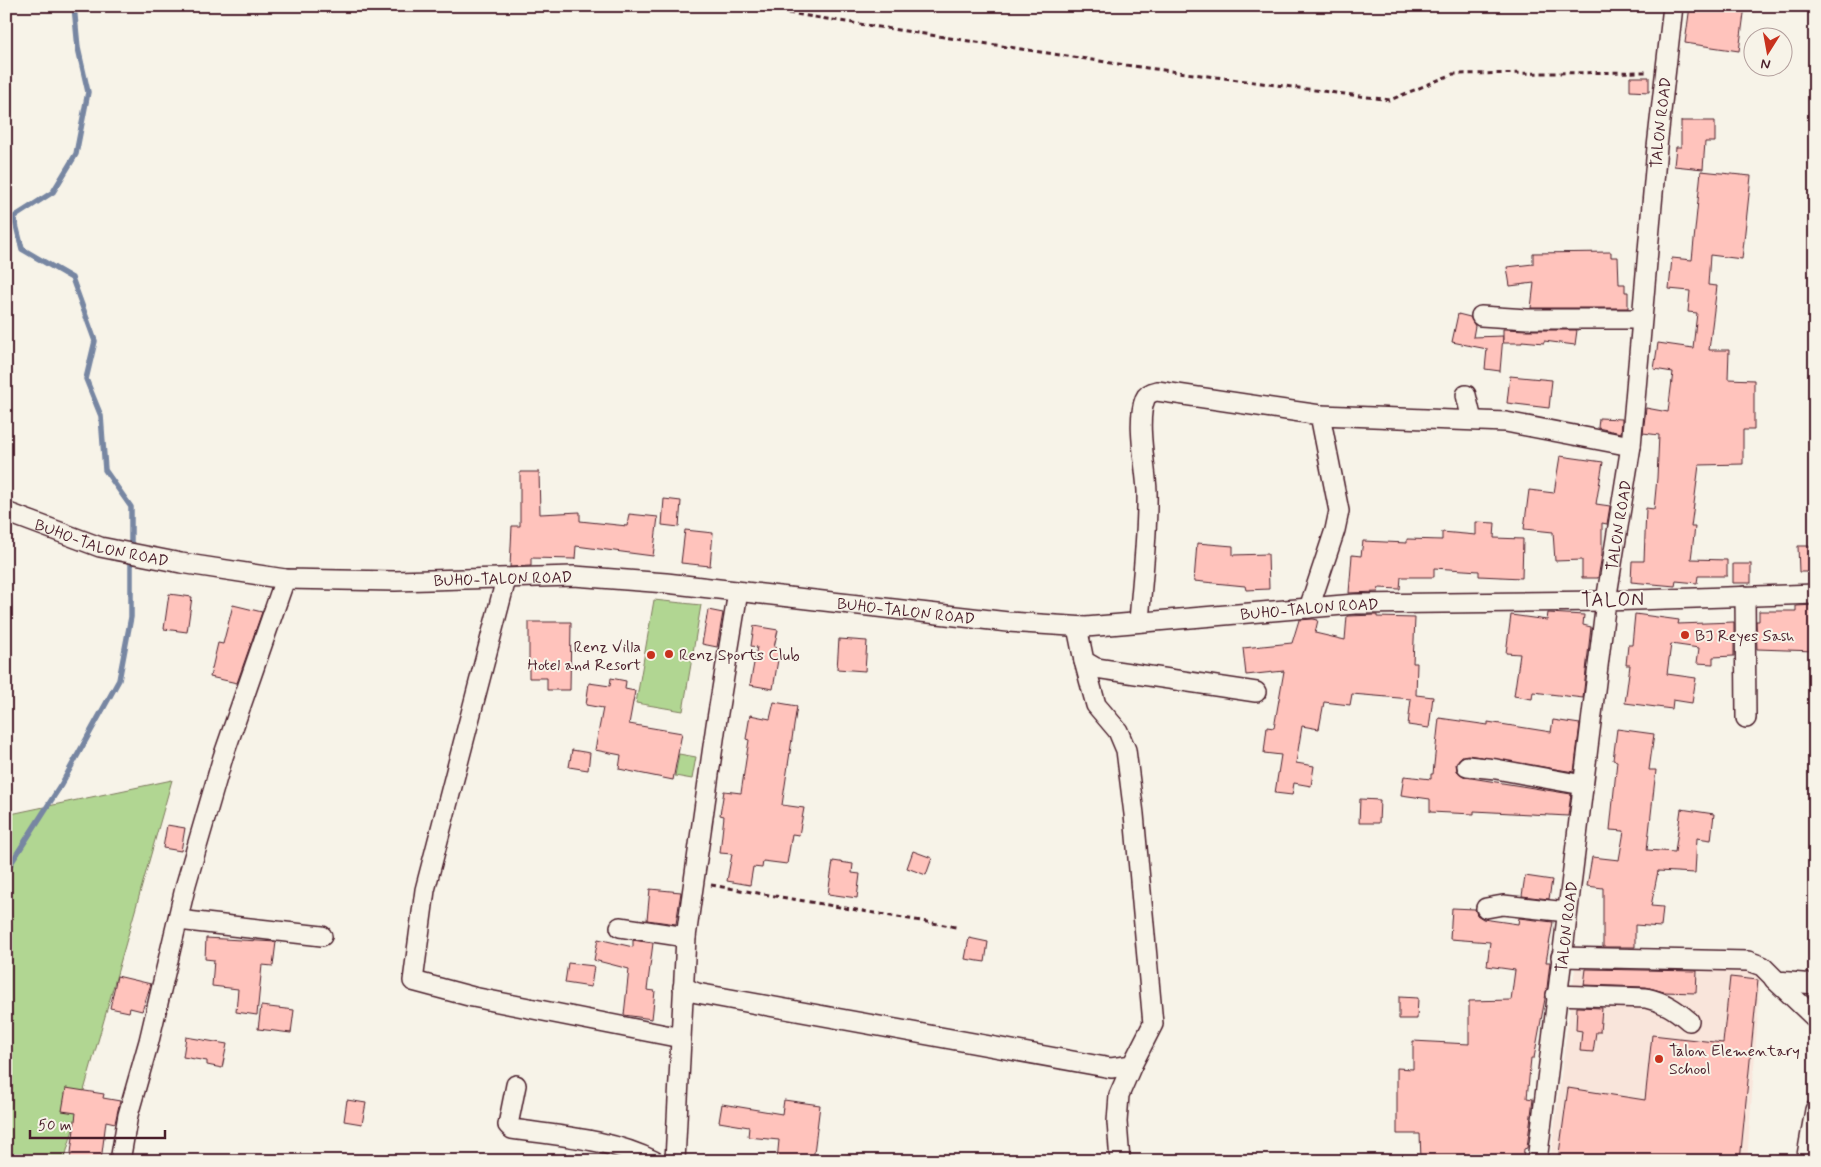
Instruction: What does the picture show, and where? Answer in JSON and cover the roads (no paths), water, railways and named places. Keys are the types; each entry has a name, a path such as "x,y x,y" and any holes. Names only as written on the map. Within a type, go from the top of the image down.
{"street":[{"name":"TALON ROAD","path":"1537,1161 1606,601 1631,446 1641,320 1672,6"},
{"path":"1481,316 1526,319 1641,320"},
{"path":"1139,622 1147,491 1142,442 1146,397 1151,392 1157,391 1320,415 1506,422 1631,446"},
{"path":"1466,395 1472,420"},
{"path":"1309,608 1335,530 1339,511 1320,415"},
{"name":"BUHO-TALON ROAD","path":"6,512 100,547 181,563 285,579 395,581 574,576 666,583 982,620 1077,626 1355,604 1606,601 1815,594"},
{"path":"120,1161 128,1115 149,1041 178,920 223,757 285,579"},
{"path":"506,579 425,890 413,981 473,997 681,1038"},
{"path":"674,1161 686,937 716,725 738,592"},
{"path":"1745,596 1746,718"},
{"path":"1077,626 1096,705 1118,731 1126,750 1134,814 1153,1024 1119,1096 1117,1122 1120,1161"},
{"path":"1084,661 1096,668 1256,692"},
{"path":"1467,766 1496,769 1583,785"},
{"path":"1486,908 1503,906 1567,912"},
{"path":"178,920 322,936"},
{"path":"620,927 686,937"},
{"path":"1561,957 1748,961 1762,966 1815,1018"},
{"path":"1774,979 1788,984 1815,984"},
{"path":"683,987 697,993 1111,1068 1132,1066"},
{"path":"1556,995 1659,1000 1673,1007 1689,1021"},
{"path":"516,1085 508,1125 512,1129 611,1145 638,1153 654,1161"},
{"path":"1806,1161 1813,1133 1815,1110"}],"waterway":[{"path":"6,871 61,785 119,680 131,617 131,507 105,470 101,416 86,379 95,341 72,278 22,249 14,217 53,192 76,154 88,92 78,48 74,6"}],"place":[{"name":"BJ Reyes Sash","path":"1685,635"},
{"name":"Renz Sports Club","path":"669,654"},
{"name":"Renz Villa Hotel and Resort","path":"651,655"},
{"name":"Talon Elementary School","path":"1659,1059"}],"district":[{"name":"TALON","path":"1613,599"}]}
